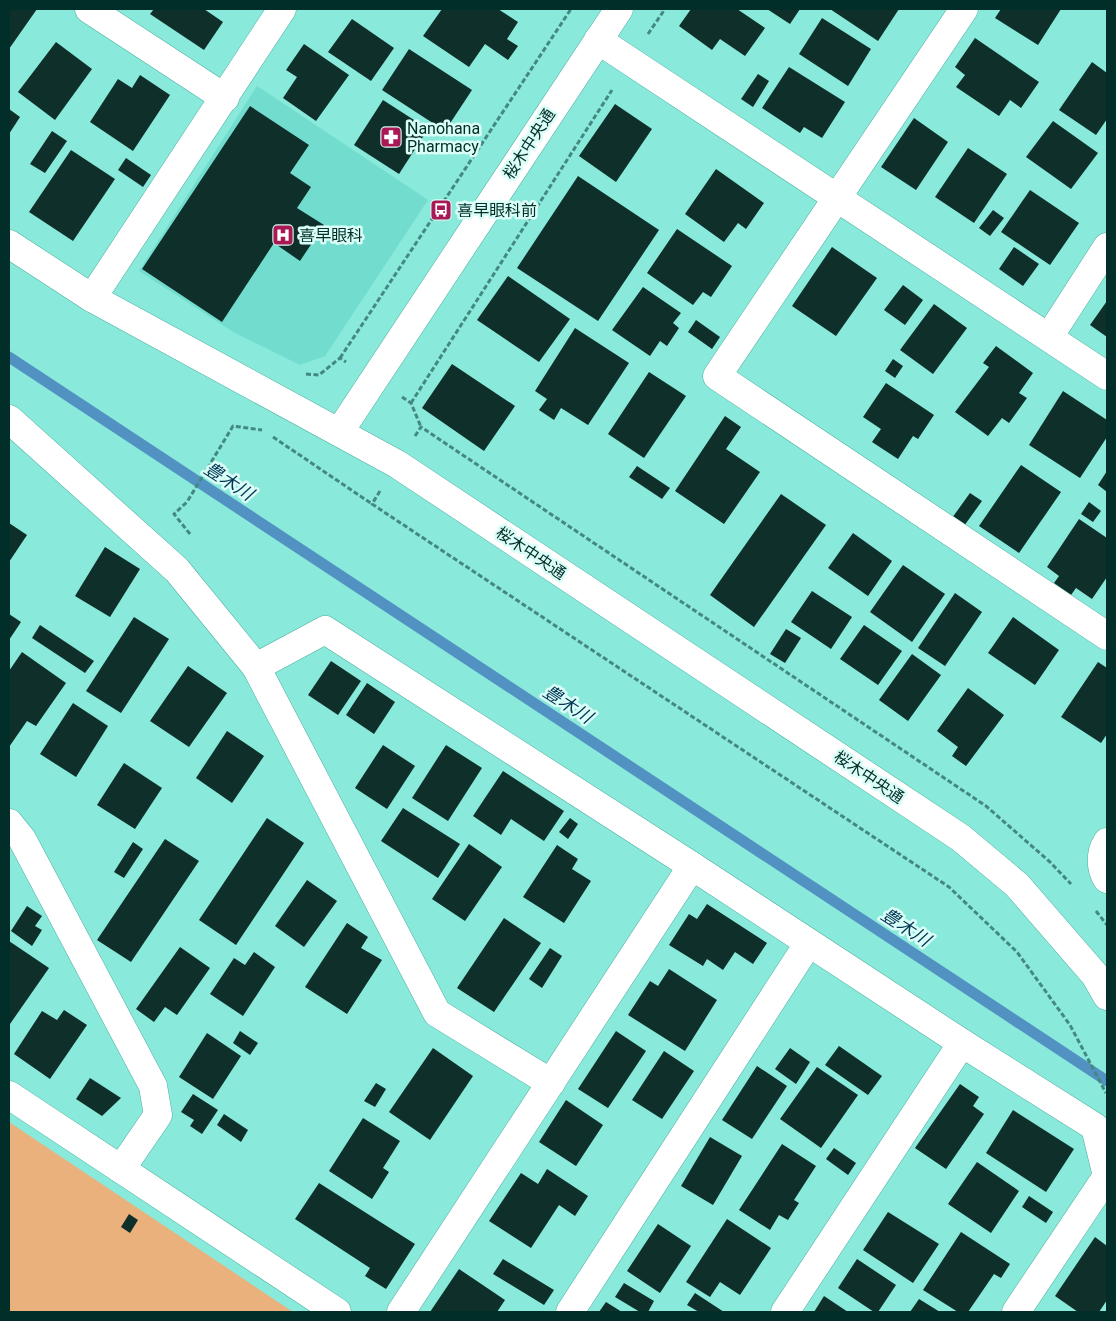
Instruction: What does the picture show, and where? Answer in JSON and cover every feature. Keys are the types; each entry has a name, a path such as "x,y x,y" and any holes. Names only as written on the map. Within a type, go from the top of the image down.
{"street":[{"path":"89,9 225,98"},
{"path":"92,298 282,9"},
{"name":"桜木中央通","path":"619,9 340,431 397,464 961,838 1018,885 1095,975 1107,996"},
{"path":"964,9 717,376 1107,636"},
{"path":"598,40 1107,376"},
{"path":"9,244 92,298 281,402 340,431"},
{"path":"1049,337 1107,247"},
{"path":"9,419 177,570 256,667 437,1013 551,1083"},
{"path":"256,667 325,630 692,866 962,1044 1095,1127 1107,1176 1016,1312"},
{"path":"9,822 22,838 153,1086 158,1115 121,1169"},
{"path":"1107,842 1102,849 1102,871 1107,879"},
{"path":"401,1312 692,866"},
{"path":"570,1312 808,944"},
{"path":"785,1312 962,1044"},
{"path":"9,1095 337,1312"}],"path":[{"path":"340,358 571,9"},
{"path":"411,403 665,9"},
{"path":"262,430 372,504"},
{"path":"187,502 210,464"},
{"path":"1070,1025 1107,1096"}],"shaded area":[{"name":"喜早眼科","path":"257,86 428,200 325,356 300,365 235,333 139,271"},
{"path":"9,1122 293,1312 9,1312"}],"building":[{"path":"9,9 37,9 9,49"},
{"path":"154,9 204,9 223,22 204,50 150,14"},
{"path":"442,9 498,9 518,22 507,39 518,46 508,60 485,44 469,67 423,36"},
{"path":"691,9 737,9 765,28 745,56 720,39 712,50 679,26"},
{"path":"767,9 800,9 790,24"},
{"path":"830,9 899,9 878,41"},
{"path":"1001,9 1061,9 1038,45 995,18"},
{"path":"822,18 871,49 848,86 799,54"},
{"path":"352,19 394,48 371,81 328,52"},
{"path":"975,38 1039,82 1021,108 1010,100 999,116 956,87 965,75 955,67"},
{"path":"56,42 92,69 55,120 18,92"},
{"path":"304,44 349,75 316,121 283,98 297,77 286,70"},
{"path":"409,49 472,90 445,131 382,90"},
{"path":"1092,62 1107,73 1107,119 1096,135 1059,110"},
{"path":"789,67 845,102 822,138 804,127 800,133 762,108"},
{"path":"758,74 769,81 753,107 741,99"},
{"path":"140,75 170,95 133,151 90,122 118,79 132,88"},
{"name":"Nanohana Pharmacy","path":"383,100 428,129 399,174 354,145"},
{"path":"615,104 652,129 616,182 579,156"},
{"path":"250,106 309,145 290,173 311,187 297,208 324,225 300,261 274,243 222,322 142,269"},
{"path":"9,109 20,117 9,134"},
{"path":"914,118 948,142 916,190 881,167"},
{"path":"1053,121 1098,153 1071,189 1026,157"},
{"path":"52,131 67,141 45,173 30,164"},
{"path":"968,148 1007,174 974,223 935,197"},
{"path":"71,150 115,179 73,241 29,212"},
{"path":"126,158 151,175 143,187 118,170"},
{"path":"716,169 764,203 746,229 738,223 724,242 685,214"},
{"path":"578,176 659,230 598,321 517,268"},
{"path":"1030,190 1079,223 1050,265 1001,232"},
{"path":"993,210 1004,218 990,236 979,228"},
{"path":"677,229 732,266 711,297 703,292 693,305 647,273"},
{"path":"832,247 877,278 836,336 792,306"},
{"path":"1014,247 1039,264 1023,286 999,269"},
{"path":"508,276 570,319 539,362 477,320"},
{"path":"903,285 923,300 905,325 884,310"},
{"path":"643,287 681,313 673,323 679,328 667,346 660,341 650,356 612,330"},
{"path":"1107,301 1107,337 1090,325"},
{"path":"934,304 967,328 933,374 900,350"},
{"path":"696,320 720,337 712,349 688,332"},
{"path":"575,328 629,363 588,425 561,408 554,420 539,410 547,399 535,391"},
{"path":"996,346 1033,373 1019,393 1027,398 1009,423 1002,418 988,436 955,412 989,367 983,363"},
{"path":"893,359 903,366 895,378 885,371"},
{"path":"452,364 515,406 484,451 422,408"},
{"path":"649,372 686,396 644,458 608,434"},
{"path":"886,383 934,415 918,439 913,436 898,459 872,442 881,429 863,417"},
{"path":"1063,391 1107,420 1107,437 1080,478 1029,445"},
{"path":"725,416 741,427 726,449 760,472 724,524 675,491"},
{"path":"1021,465 1061,492 1019,553 979,526"},
{"path":"637,466 670,488 662,499 629,477"},
{"path":"1107,471 1107,492 1098,485"},
{"path":"970,493 982,501 964,526 952,518"},
{"path":"781,494 826,525 754,627 710,595"},
{"path":"1089,502 1101,511 1093,522 1081,514"},
{"path":"1079,519 1107,538 1107,577 1092,599 1076,588 1071,595 1054,583 1059,576 1047,567"},
{"path":"9,523 27,535 9,562"},
{"path":"853,533 892,561 868,596 828,568"},
{"path":"105,547 140,569 110,617 75,596"},
{"path":"903,565 945,594 912,642 870,612"},
{"path":"812,591 852,617 831,649 791,622"},
{"path":"955,593 982,612 945,666 918,648"},
{"path":"9,614 21,622 9,640"},
{"path":"134,617 169,639 121,713 86,691"},
{"path":"1013,617 1059,650 1035,685 988,653"},
{"path":"40,625 94,661 85,673 32,638"},
{"path":"864,625 902,651 878,685 840,659"},
{"path":"786,629 801,638 785,663 770,654"},
{"path":"22,652 66,683 36,726 27,721 9,747 9,671"},
{"path":"912,654 941,675 908,721 879,700"},
{"path":"331,661 361,681 338,715 308,695"},
{"path":"1098,662 1107,668 1107,734 1101,743 1061,717"},
{"path":"188,666 227,693 189,747 150,721"},
{"path":"367,683 395,702 374,734 346,715"},
{"path":"968,688 1004,715 966,766 952,756 958,747 937,731"},
{"path":"73,703 108,726 76,777 40,754"},
{"path":"227,731 264,756 232,803 196,778"},
{"path":"383,745 415,766 387,809 355,788"},
{"path":"446,745 482,768 448,821 412,798"},
{"path":"124,763 162,788 135,829 97,805"},
{"path":"503,771 564,811 544,841 511,819 501,835 473,816"},
{"path":"403,808 460,844 438,878 381,841"},
{"path":"267,818 304,843 236,945 199,920"},
{"path":"570,818 578,824 568,839 559,832"},
{"path":"165,839 199,861 131,962 97,940"},
{"path":"133,842 143,849 124,878 114,872"},
{"path":"469,844 502,867 465,921 432,899"},
{"path":"557,845 578,859 572,869 591,881 564,923 523,897"},
{"path":"307,880 337,901 304,947 275,926"},
{"path":"707,904 767,943 753,964 735,952 723,970 707,959 703,966 669,945 689,914 697,919"},
{"path":"27,906 42,916 35,926 42,930 32,946 11,931"},
{"path":"504,918 541,943 494,1012 457,988"},
{"path":"347,923 368,937 361,948 382,960 347,1014 305,987"},
{"path":"9,941 49,968 10,1024 9,1023"},
{"path":"180,947 210,968 177,1015 165,1007 154,1022 136,1009"},
{"path":"550,948 562,956 542,988 529,979"},
{"path":"254,952 275,967 243,1016 210,994 234,958 245,965"},
{"path":"669,969 717,1000 685,1051 628,1015 650,981 658,986"},
{"path":"64,1010 87,1025 50,1079 14,1054 42,1011 57,1020"},
{"path":"240,1031 258,1043 250,1055 233,1043"},
{"path":"616,1031 646,1051 608,1108 578,1089"},
{"path":"207,1033 241,1056 213,1099 179,1077"},
{"path":"839,1046 882,1076 868,1095 825,1065"},
{"path":"433,1048 473,1076 430,1140 389,1112"},
{"path":"790,1048 810,1062 796,1084 775,1069"},
{"path":"664,1051 694,1071 662,1119 632,1100"},
{"path":"757,1066 787,1086 752,1139 722,1120"},
{"path":"817,1067 858,1095 821,1148 780,1119"},
{"path":"90,1078 121,1098 102,1116 76,1099"},
{"path":"376,1083 386,1089 375,1107 364,1101"},
{"path":"960,1084 979,1097 973,1106 984,1114 946,1169 915,1148"},
{"path":"193,1094 218,1110 202,1134 190,1126 194,1120 181,1112"},
{"path":"566,1100 603,1125 576,1166 539,1142"},
{"path":"1013,1110 1074,1149 1046,1192 986,1153"},
{"path":"224,1114 248,1130 241,1142 217,1125"},
{"path":"363,1118 400,1141 383,1168 389,1172 372,1199 329,1171"},
{"path":"710,1137 742,1156 713,1205 681,1186"},
{"path":"782,1144 816,1166 794,1200 799,1203 788,1220 779,1215 770,1230 739,1210"},
{"path":"834,1148 856,1163 848,1175 826,1159"},
{"path":"977,1162 1019,1191 991,1233 948,1204"},
{"path":"547,1169 588,1196 575,1216 559,1205 531,1248 489,1221 521,1173 538,1184"},
{"path":"319,1183 415,1244 386,1289 365,1276 370,1268 295,1219"},
{"path":"1029,1196 1053,1212 1046,1223 1022,1207"},
{"path":"888,1212 939,1244 913,1283 863,1250"},
{"path":"129,1214 138,1220 130,1233 121,1227"},
{"path":"727,1219 771,1248 740,1295 720,1282 710,1297 686,1282"},
{"path":"658,1224 691,1246 660,1293 627,1271"},
{"path":"961,1232 1010,1264 1001,1278 994,1274 968,1312 958,1312 923,1290"},
{"path":"1095,1237 1107,1246 1107,1300 1099,1312 1078,1312 1055,1296"},
{"path":"503,1259 554,1290 544,1305 493,1274"},
{"path":"857,1259 896,1285 878,1312 874,1312 838,1288"},
{"path":"459,1269 505,1300 497,1312 430,1312"},
{"path":"624,1283 654,1301 648,1312 640,1312 615,1297"},
{"path":"695,1293 724,1312 699,1312 687,1305"},
{"path":"824,1296 848,1312 814,1312"},
{"path":"919,1299 940,1312 910,1312"},
{"path":"606,1302 622,1312 599,1312"}],"waterway":[{"name":"豊木川","path":"9,357 1107,1081"}],"place":[{"name":"Nanohana Pharmacy","path":"391,137"},
{"name":"喜早眼科前","path":"441,210"},
{"name":"喜早眼科","path":"283,235"}]}
